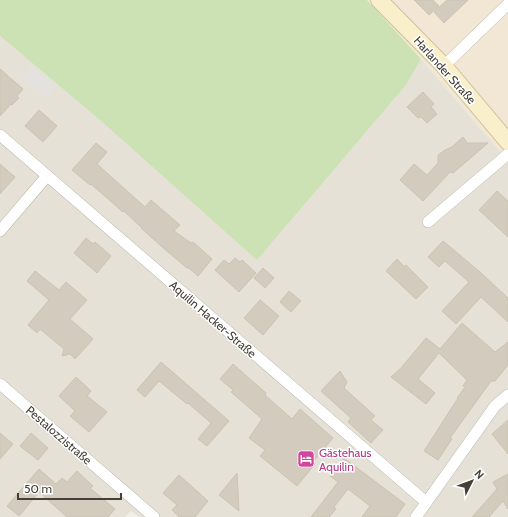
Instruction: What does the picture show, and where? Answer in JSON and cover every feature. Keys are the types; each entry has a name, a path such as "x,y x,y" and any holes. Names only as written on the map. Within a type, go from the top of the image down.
{"main road":[{"name":"Harlander Straße","path":"379,0 444,66 508,142"}],"street":[{"path":"444,66 508,4"},
{"name":"Aquilin Hacker-Straße","path":"0,136 426,502"},
{"path":"428,222 508,154"},
{"path":"0,231 47,176"},
{"name":"Pestalozzistraße","path":"0,384 154,517"},
{"path":"416,517 495,406 508,395"}],"shaded area":[{"path":"367,0 508,0 508,161 421,59"},
{"path":"0,36 101,121 257,259 406,85 421,59 508,161 508,517 139,517 131,511 125,517 0,517"},
{"path":"31,65 56,86 46,98 21,77"}],"green space":[{"path":"0,0 367,0 421,59 406,85 257,260 101,121 0,36"}],"building":[{"path":"414,0 433,0 439,6 429,15"},
{"path":"447,0 468,0 444,23 434,12"},
{"path":"0,69 23,89 17,96 19,98 0,116"},
{"path":"423,92 434,104 431,107 437,114 427,123 421,117 418,118 407,107"},
{"path":"39,110 57,126 43,142 25,126"},
{"path":"463,137 467,143 488,143 453,173 450,172 423,201 400,180 414,164 427,175 438,163 438,155 452,147"},
{"path":"96,143 107,152 97,164 145,207 151,200 180,225 174,231 191,243 193,242 212,259 198,276 161,246 124,211 123,212 91,184 90,185 72,170"},
{"path":"0,164 15,177 0,194"},
{"path":"497,191 508,201 508,237 479,210"},
{"path":"86,238 93,244 95,242 111,256 97,273 74,253"},
{"path":"443,241 508,298 508,322 481,297 456,324 442,311 469,282 445,261 439,267 428,257"},
{"path":"235,258 240,262 242,260 256,273 239,292 215,270 224,260 229,264"},
{"path":"397,259 405,267 406,265 428,287 416,299 386,271"},
{"path":"263,268 274,278 265,288 254,278"},
{"path":"35,271 59,290 66,282 87,300 70,319 93,339 75,359 70,354 62,356 64,349 40,329 37,333 28,325 49,300 27,281"},
{"path":"289,291 301,301 291,312 280,302"},
{"path":"260,300 279,316 263,335 244,318"},
{"path":"462,323 495,352 508,342 508,365 495,381 491,381 450,438 452,439 438,460 424,451 465,387 463,386 467,380 439,353 418,379 435,393 426,404 391,377 401,368 426,338 440,349"},
{"path":"161,362 229,421 207,446 198,439 211,423 188,403 187,404 159,381 145,397 137,390"},
{"path":"233,364 266,393 265,395 292,419 300,409 333,438 313,462 315,464 297,486 260,456 265,450 249,438 262,419 231,392 233,390 220,379"},
{"path":"340,371 347,382 344,388 375,416 371,420 383,430 371,443 348,422 351,418 321,391"},
{"path":"76,377 91,391 87,396 107,412 89,432 70,416 75,411 59,396"},
{"path":"508,420 508,454 492,434"},
{"path":"0,433 13,444 0,459"},
{"path":"31,433 48,448 38,460 20,446"},
{"path":"344,458 405,504 396,517 362,517 370,506 348,489 334,507 336,509 329,517 311,517 338,482 330,476"},
{"path":"39,469 56,484 62,478 67,482 77,471 93,486 90,488 115,509 108,517 67,517 39,492 19,516 7,506"},
{"path":"237,473 239,511 219,495"},
{"path":"508,474 508,509 503,501 489,517 472,517 497,489 493,482"},
{"path":"179,475 208,501 195,517 179,517 172,510 177,505 163,493"}],"place":[{"name":"Gästehaus Aquilin","path":"306,459"}]}
